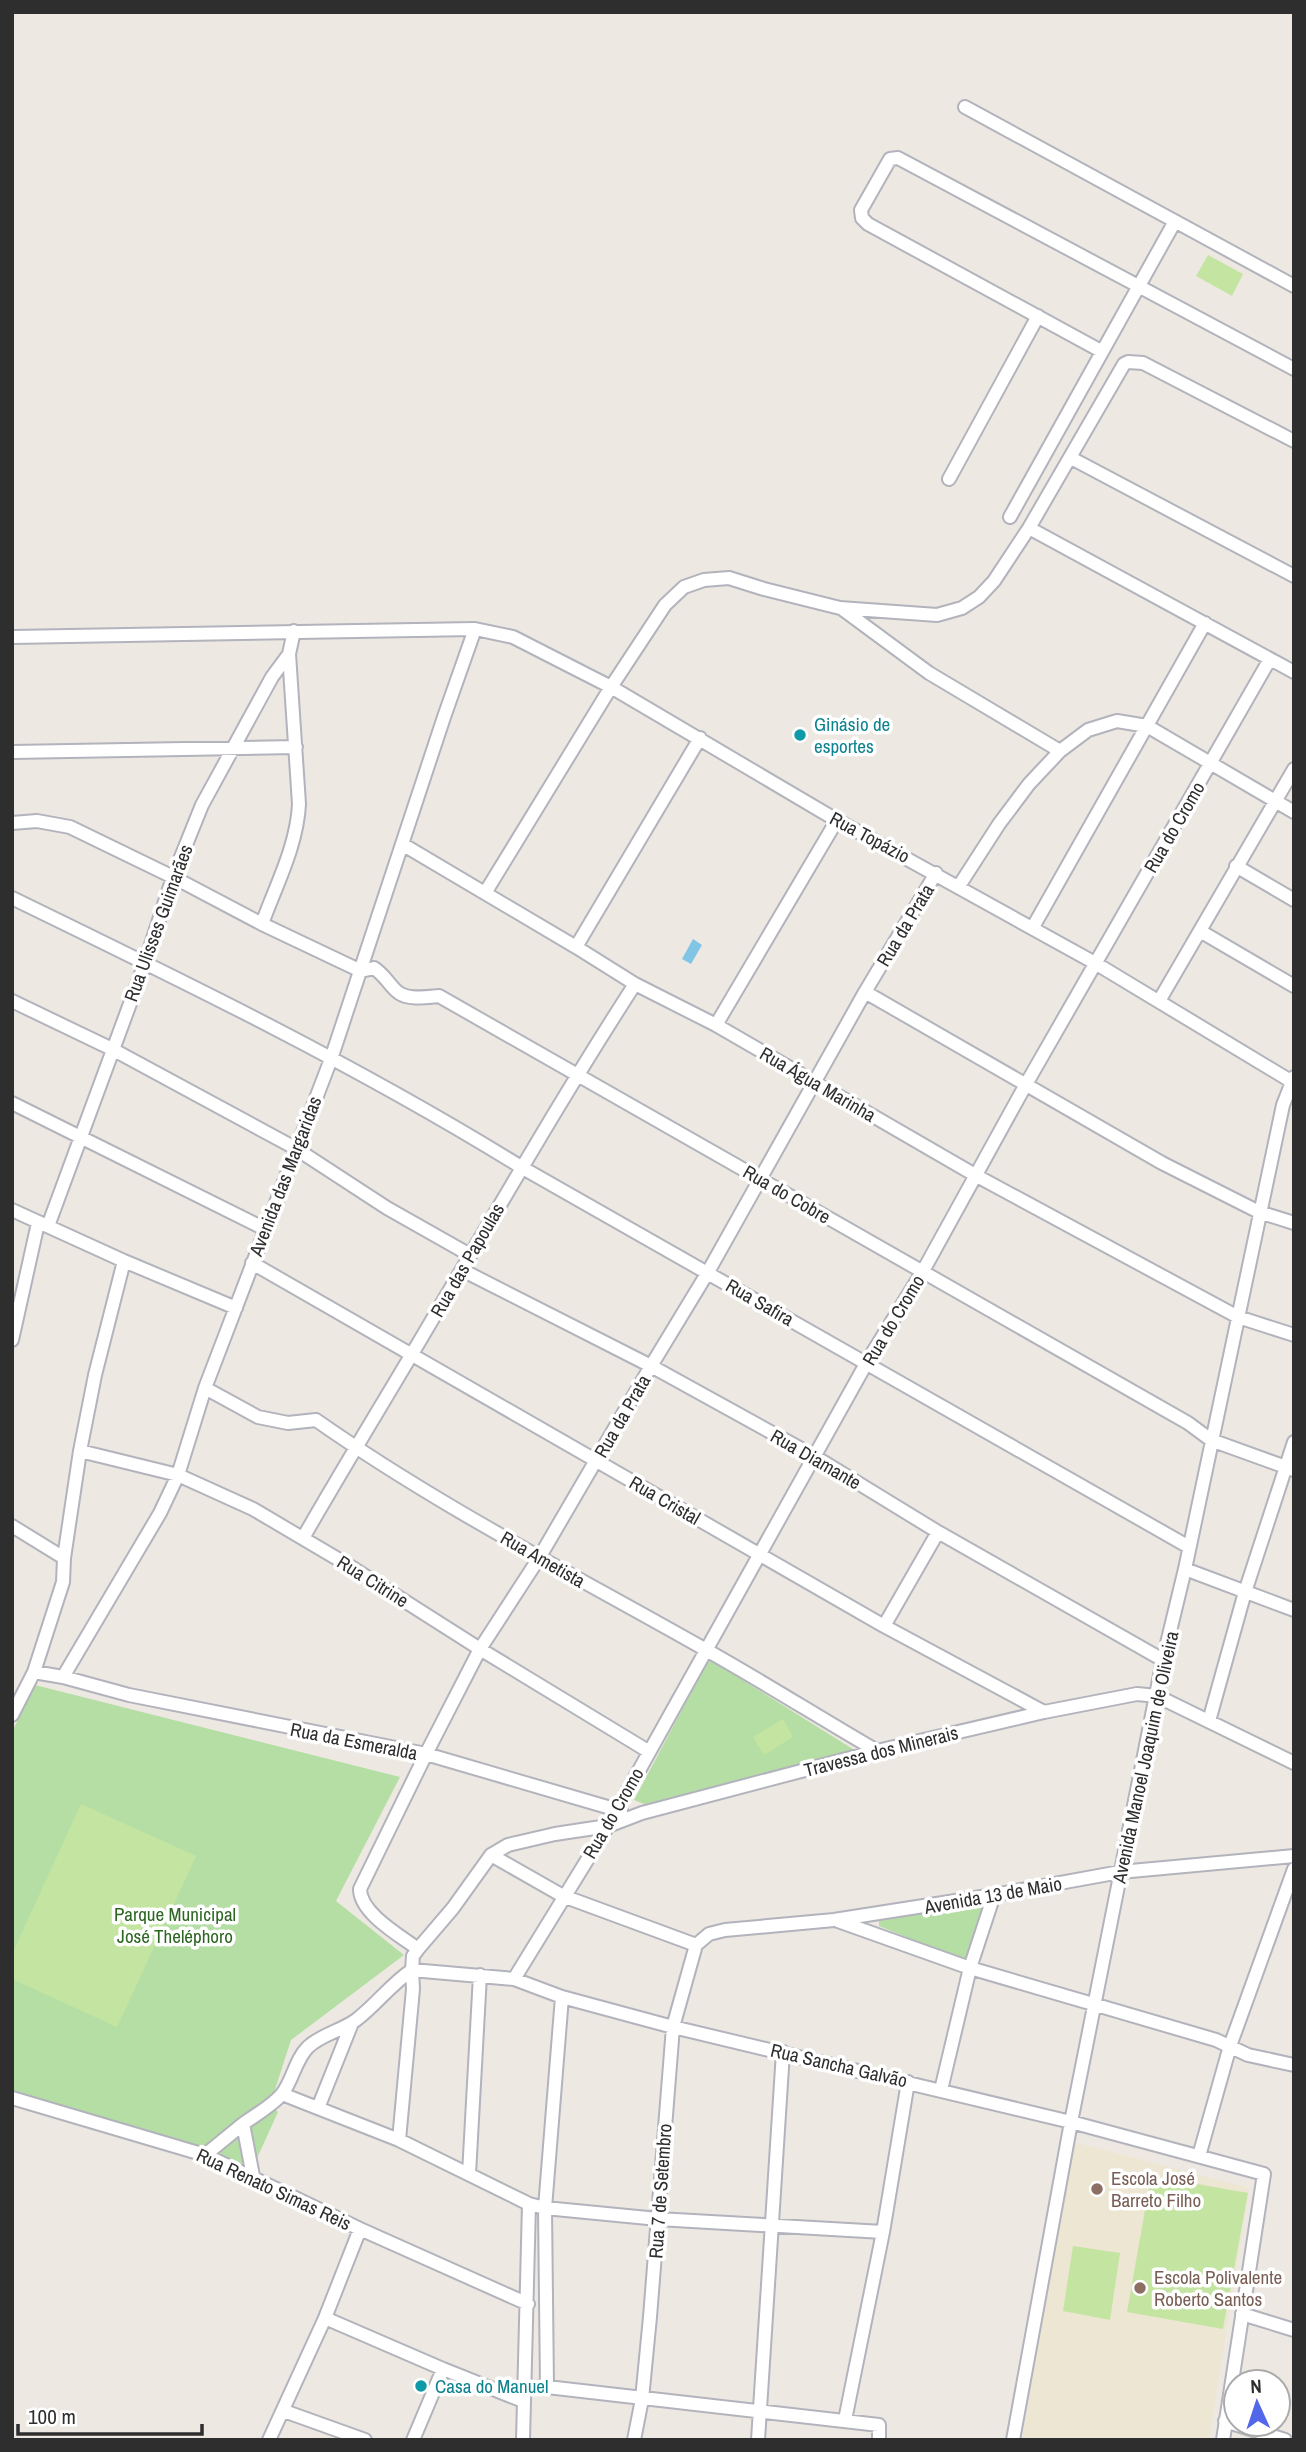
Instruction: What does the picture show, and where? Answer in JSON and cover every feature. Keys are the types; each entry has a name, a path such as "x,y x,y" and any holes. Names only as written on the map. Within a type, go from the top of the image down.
{"street":[{"path":"965,107 1294,286"},
{"path":"1101,351 868,224 862,218 861,210 890,159 898,158 1294,369"},
{"path":"1010,517 1174,223"},
{"path":"949,479 1038,316"},
{"path":"485,892 611,687 665,605 684,587 704,580 729,578 840,608 937,615 962,608 979,597 994,581 1071,458 1124,364 1128,362 1143,363 1294,442"},
{"path":"1071,458 1294,576"},
{"path":"1029,528 1294,672"},
{"path":"840,608 929,673 1060,751"},
{"path":"1033,927 1205,623"},
{"name":"Rua Topázio","path":"12,637 475,629 513,637 611,687 701,738 837,820 1096,963 1293,1081"},
{"name":"Avenida das Margaridas","path":"64,1677 160,1513 178,1475 205,1388 295,1147 331,1059 475,629"},
{"name":"Rua Ulisses Guimarães","path":"12,1340 43,1225 81,1138 173,877 202,805 272,677 289,654 294,631"},
{"path":"262,924 298,821 289,654"},
{"name":"Rua do Cromo","path":"514,1979 608,1826 814,1456 923,1271 1025,1086 1270,659"},
{"path":"959,886 999,824 1060,751 1088,730 1116,721 1147,726 1294,812"},
{"path":"576,947 701,738"},
{"path":"12,752 296,747"},
{"path":"1159,1001 1294,769"},
{"path":"716,1025 837,820"},
{"path":"12,823 37,821 70,827 361,971"},
{"name":"Rua Água Marinha","path":"402,844 635,984 716,1025 975,1175 1238,1317 1294,1335"},
{"path":"1237,866 1294,900"},
{"name":"Rua da Prata","path":"418,1949 366,1909 360,1898 360,1888 480,1649 539,1558 708,1272 865,992 936,873"},
{"name":"Rua Safira","path":"12,898 145,962 443,1119 521,1167 1189,1547"},
{"path":"1200,931 1294,986"},
{"name":"Rua do Cobre","path":"361,971 374,968 386,975 398,993 412,997 439,996 575,1076 1188,1423 1211,1440 1290,1469"},
{"name":"Rua das Papoulas","path":"303,1538 575,1076 635,984"},
{"path":"865,992 1162,1163 1259,1212 1294,1223"},
{"path":"12,1001 112,1049 295,1147 387,1208 470,1255"},
{"name":"Avenida Manoel Joaquim de Oliveira","path":"1013,2440 1071,2122 1163,1660 1185,1569 1283,1105 1293,1081"},
{"path":"12,1103 265,1229"},
{"path":"12,1210 124,1262 236,1308"},
{"path":"12,1715 34,1672 63,1582 80,1451 95,1375 124,1262"},
{"name":"Rua Cristal","path":"252,1263 884,1626 1044,1712"},
{"name":"Rua Diamante","path":"462,1270 651,1366 814,1456 938,1532 1163,1660"},
{"name":"Rua Ametista","path":"205,1388 258,1417 288,1423 316,1420 539,1558 707,1650 877,1751"},
{"path":"1209,1721 1245,1592 1290,1469 1294,1442"},
{"name":"Rua Citrine","path":"80,1451 178,1475 253,1509 648,1751"},
{"path":"12,1526 64,1558"},
{"path":"884,1626 938,1532"},
{"path":"1185,1569 1294,1610"},
{"path":"34,1672 64,1677"},
{"name":"Rua da Esmeralda","path":"64,1677 128,1695 426,1754 616,1810 642,1813"},
{"name":"Travessa dos Minerais","path":"491,1855 508,1845 608,1826 642,1813 877,1751 1137,1693 1157,1696"},
{"path":"1157,1696 1294,1763"},
{"path":"399,2140 414,1956 491,1855 563,1896 696,1945"},
{"name":"Avenida 13 de Maio","path":"696,1945 709,1934 725,1930 834,1920 1120,1872 1294,1856"},
{"path":"1199,2156 1230,2046 1294,1868"},
{"path":"941,2090 970,1968 994,1895"},
{"path":"834,1920 970,1968 1216,2040 1248,2055 1294,2065"},
{"name":"Rua 7 de Setembro","path":"634,2440 642,2399 673,2027 696,1945"},
{"path":"205,2155 282,2094 297,2061 307,2048 318,2039 352,2023 377,2003 395,1982 412,1970"},
{"name":"Rua Sancha Galvão","path":"412,1970 514,1979 562,1997 673,2027 908,2081 1264,2174 1242,2314"},
{"path":"469,2174 480,1975"},
{"path":"547,2387 545,2208 562,1997"},
{"path":"318,2108 352,2023"},
{"path":"758,2440 783,2052"},
{"path":"845,2420 883,2232 908,2081"},
{"path":"282,2094 399,2140 529,2204 545,2208 658,2219 883,2232"},
{"name":"Rua Renato Simas Reis","path":"12,2098 205,2155 360,2229 528,2304"},
{"path":"243,2124 253,2176"},
{"path":"523,2440 529,2204"},
{"path":"269,2440 325,2318 360,2229"},
{"path":"1233,2368 1242,2314 1294,2330"},
{"path":"325,2318 443,2370 523,2394 547,2387 845,2420 879,2425 878,2440"},
{"path":"413,2440 443,2370"},
{"path":"284,2411 365,2440"}],"shaded area":[{"name":"Escola Polivalente Roberto Santos","path":"1074,2142 1249,2188 1209,2440 1022,2440"}],"green space":[{"path":"1208,255 1243,274 1232,296 1196,276"},
{"path":"709,1659 856,1751 649,1806 634,1800"},
{"name":"Parque Municipal José Theléphoro","path":"35,1685 400,1777 336,1901 404,1955 291,2040 270,2105 278,2112 253,2167 12,2090 12,1732"},
{"path":"783,1719 793,1737 764,1755 753,1737"},
{"path":"81,1804 196,1856 117,2027 12,1979 12,1954"},
{"path":"985,1901 966,1961 879,1926 879,1918"},
{"path":"1151,2176 1248,2193 1223,2329 1127,2312"},
{"path":"1073,2246 1120,2253 1110,2320 1063,2311"}],"water":[{"path":"693,939 702,945 691,964 682,959"}],"place":[{"name":"Ginásio de esportes","path":"800,735"},
{"name":"Escola José Barreto Filho","path":"1097,2189"},
{"name":"Escola Polivalente Roberto Santos","path":"1140,2288"},
{"name":"Casa do Manuel","path":"421,2386"}]}
